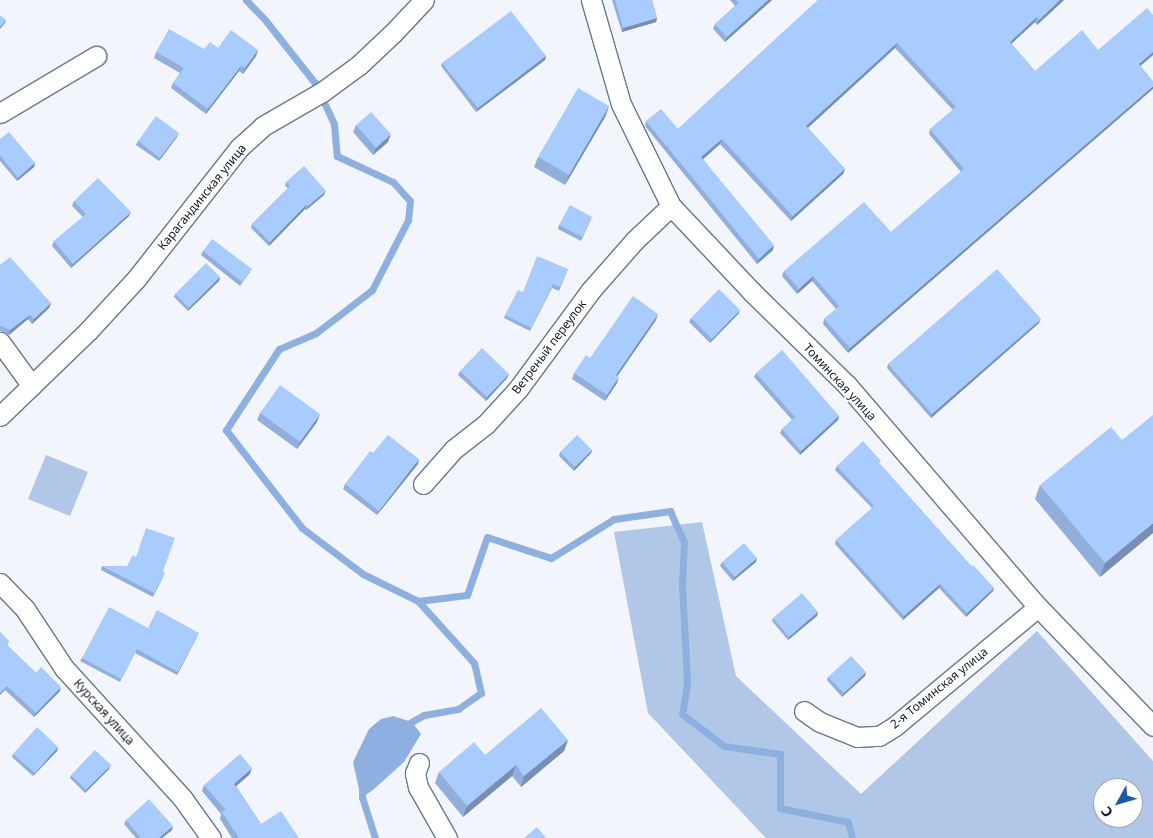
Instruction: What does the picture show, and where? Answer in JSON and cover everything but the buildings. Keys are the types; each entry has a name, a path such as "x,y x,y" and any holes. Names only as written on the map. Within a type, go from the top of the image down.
{"street":[{"name":"Карагандинская улица","path":"0,416 88,331 136,279 240,147 263,126 322,92 359,65 393,34 424,0"},
{"name":"Томинская улица","path":"591,0 621,104 671,206 752,292 847,385 1038,607 1153,726"},
{"path":"0,113 96,56"},
{"name":"Ветреный переулок","path":"423,484 454,449 486,424 518,388 591,290 634,241 671,206"},
{"path":"0,342 32,386"},
{"name":"Курская улица","path":"0,583 25,609 64,668 183,798 211,838"},
{"name":"2-я Томинская улица","path":"804,711 820,722 857,737 879,736 895,726 1038,607"},
{"path":"419,763 416,773 418,787 447,838"}],"shaded area":[{"path":"46,455 88,472 70,516 28,499"},
{"path":"702,522 736,676 861,794 1037,631 1153,761 1153,838 766,838 648,713 614,532"},
{"path":"393,716 412,722 421,734 404,762 373,790 361,798 353,762 369,729 381,719"}],"waterway":[{"path":"246,0 266,21 315,83 334,124 337,156 393,182 410,201 408,220 372,290 316,333 279,349 226,430 302,528 363,574 418,601 467,595 487,537 551,558 614,519 670,511 684,542 682,584 687,684 682,714 724,746 780,754 780,808 848,822 852,838"},
{"path":"404,726 424,715 458,709 481,693 474,663 418,601"},
{"path":"362,788 362,797 375,838"}]}
